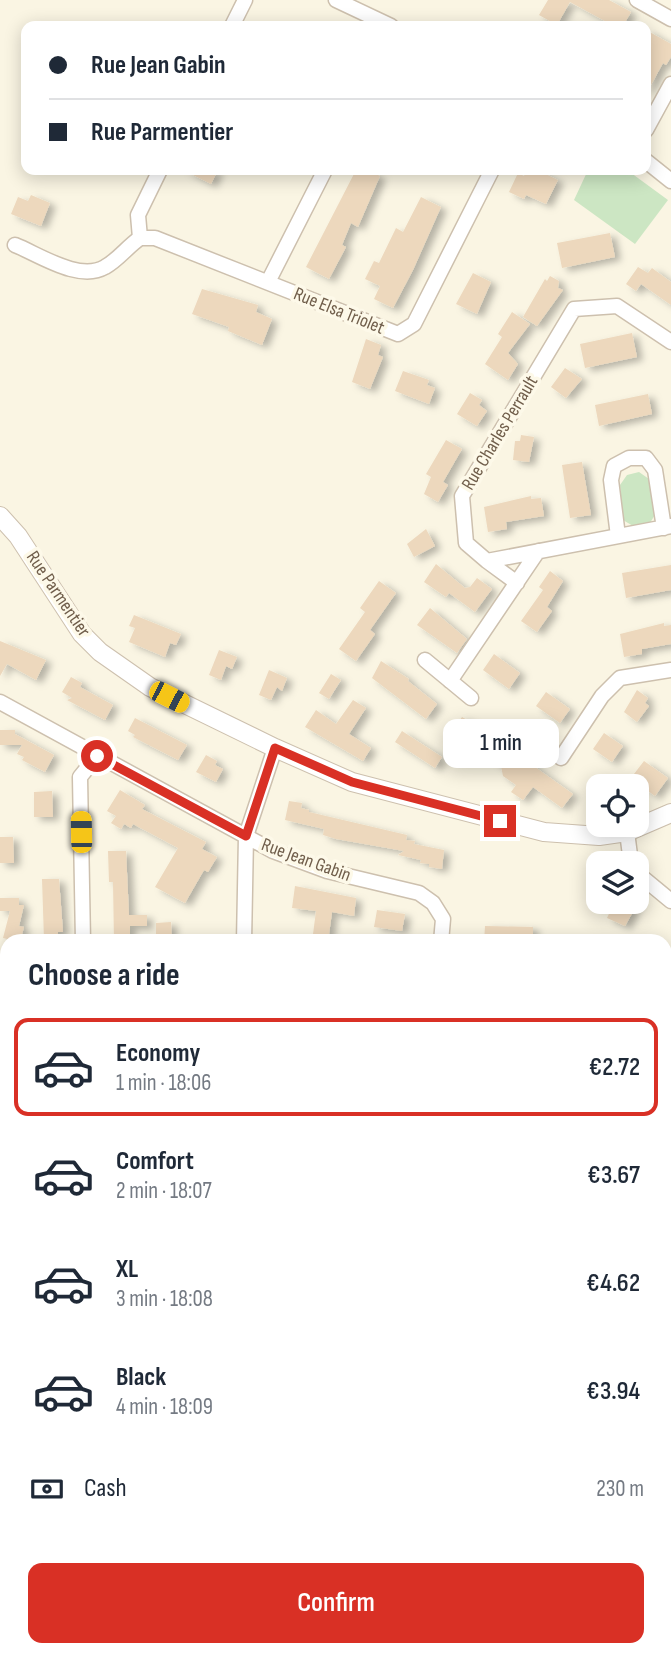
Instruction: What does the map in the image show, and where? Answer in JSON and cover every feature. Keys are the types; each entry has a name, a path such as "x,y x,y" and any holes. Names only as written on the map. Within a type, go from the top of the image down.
{"street":[{"path":"234,21 245,0"},
{"path":"336,0 380,21"},
{"path":"637,0 671,19"},
{"path":"651,121 671,84"},
{"path":"651,165 671,181"},
{"path":"15,245 78,271 90,271 113,262 140,239 138,215 158,175"},
{"path":"268,282 322,175"},
{"name":"Rue Elsa Triolet","path":"140,239 171,242 404,339 489,175"},
{"name":"Rue Charles Perrault","path":"487,561 466,543 462,496 575,309 617,306 671,342"},
{"path":"487,561 667,527 655,470 646,458 629,458 614,466 611,480 618,536"},
{"name":"Rue Parmentier","path":"0,516 18,536 82,634 100,652 150,687 352,782 455,811 544,832 586,835"},
{"path":"450,681 538,551"},
{"path":"487,561 517,583"},
{"path":"425,660 471,698"},
{"path":"561,758 602,696 620,678 671,670"},
{"name":"Rue Jean Gabin","path":"0,702 273,851 327,871 419,893 433,903 443,919 442,934"},
{"path":"244,934 246,836 275,748"},
{"path":"83,934 80,776 97,756"},
{"name":"Rue Parmentier","path":"649,822 671,813"},
{"path":"649,883 671,901"}],"green space":[{"path":"586,175 634,175 668,200 635,244 574,200"},
{"path":"639,472 649,479 656,513 650,523 633,526 623,520 620,485 627,475"}],"building":[{"path":"548,0 609,0 631,12 626,21 605,21 570,2 559,21 550,21 539,15"},
{"path":"651,33 671,44 671,57 666,65 663,63 651,85"},
{"path":"193,175 216,175 211,184"},
{"path":"353,175 380,176 358,227 351,223 342,245 346,247 329,279 306,267"},
{"path":"517,175 548,175 558,180 546,204 526,195 524,199 509,192"},
{"path":"31,195 50,203 41,226 11,214 18,197 28,201"},
{"path":"421,197 441,207 393,308 374,299 380,286 365,279 374,261 379,263 396,228 403,232"},
{"path":"610,233 615,257 562,268 557,243"},
{"path":"638,267 648,273 652,268 671,282 671,305 641,284 636,291 626,284"},
{"path":"473,273 491,282 477,314 456,304"},
{"path":"550,276 559,281 558,288 563,290 537,326 523,317 545,279 547,281"},
{"path":"202,289 258,305 256,312 272,319 262,345 228,331 229,327 192,314"},
{"path":"512,312 530,324 508,353 518,364 508,380 485,364 502,337 498,334"},
{"path":"632,333 637,357 585,368 580,344"},
{"path":"366,339 381,345 378,355 383,357 370,389 352,382"},
{"path":"565,368 582,379 566,398 551,387"},
{"path":"403,371 429,380 427,385 435,388 429,404 395,391"},
{"path":"470,393 482,400 479,405 487,411 477,426 457,414"},
{"path":"648,394 652,414 599,426 595,405"},
{"path":"521,435 534,437 529,462 513,460 515,441 520,441"},
{"path":"446,440 462,449 443,482 448,485 438,502 424,494 431,477 426,474"},
{"path":"582,462 591,515 570,518 562,465"},
{"path":"531,496 531,499 541,498 544,516 506,522 507,529 488,532 484,507"},
{"path":"426,529 435,546 414,557 407,544"},
{"path":"436,564 465,588 470,587 477,578 492,589 475,612 449,593 446,597 424,582"},
{"path":"671,565 671,590 626,598 622,573"},
{"path":"550,571 563,581 547,607 552,611 537,632 521,621 543,590 539,587"},
{"path":"379,581 396,593 370,630 375,634 356,661 339,649 365,612 360,608"},
{"path":"430,608 467,639 457,653 417,625"},
{"path":"134,615 181,634 176,645 170,643 165,657 129,642 135,628 129,626"},
{"path":"664,623 664,626 671,625 671,644 642,649 642,654 624,657 620,634"},
{"path":"0,641 46,660 36,680 7,664 0,676"},
{"path":"219,650 237,657 232,669 226,666 221,680 209,675"},
{"path":"494,654 520,673 509,689 483,670"},
{"path":"381,661 409,679 408,681 437,704 426,719 372,678"},
{"path":"269,670 287,678 282,691 277,687 271,700 259,695"},
{"path":"331,674 341,680 329,699 319,693"},
{"path":"71,677 82,683 80,687 113,705 105,720 67,700 72,698 62,692"},
{"path":"637,690 648,698 645,703 649,706 637,722 624,712"},
{"path":"546,692 570,709 560,723 536,706"},
{"path":"353,700 366,708 349,734 371,748 363,761 305,727 316,710 336,724"},
{"path":"462,717 483,729 473,743 454,729"},
{"path":"135,718 187,745 178,760 133,737 135,735 128,731"},
{"path":"0,730 15,730 15,734 54,755 45,772 22,760 24,757 17,754 22,745 0,745"},
{"path":"402,731 442,757 435,768 395,742"},
{"path":"604,733 623,746 612,762 593,749"},
{"path":"504,745 573,794 562,808 533,787 523,800 511,792 516,785 503,776 501,766 493,761"},
{"path":"206,755 217,761 215,765 223,769 216,782 196,772"},
{"path":"644,761 668,778 655,796 649,792 649,774 634,774"},
{"path":"120,790 145,805 142,809 206,842 202,849 217,857 208,872 204,870 185,903 155,887 178,848 133,824 131,828 124,824 121,829 111,823 116,816 107,811"},
{"path":"52,791 53,817 34,817 34,792"},
{"path":"289,801 302,803 301,808 309,812 407,835 406,840 415,841 414,844 444,850 442,869 429,867 429,864 420,863 421,860 398,855 404,851 336,839 323,835 324,829 285,820"},
{"path":"0,837 13,837 14,863 0,863"},
{"path":"108,851 126,851 129,915 147,915 147,926 130,926 130,934 114,934 113,882 109,882"},
{"path":"42,879 59,879 63,932 44,934"},
{"path":"295,886 356,898 354,916 332,912 329,934 313,934 316,911 292,908"},
{"path":"0,898 19,898 19,905 24,905 19,926 24,927 22,934 4,934 10,911 0,911"},
{"path":"377,910 405,914 402,931 374,927"},
{"path":"609,914 632,914 625,926 607,918"},
{"path":"171,922 172,934 156,934 156,923"},
{"path":"485,926 533,927 533,934 484,934"}],"route":[{"path":"97,756 246,836 275,748 352,782 500,821"}]}
